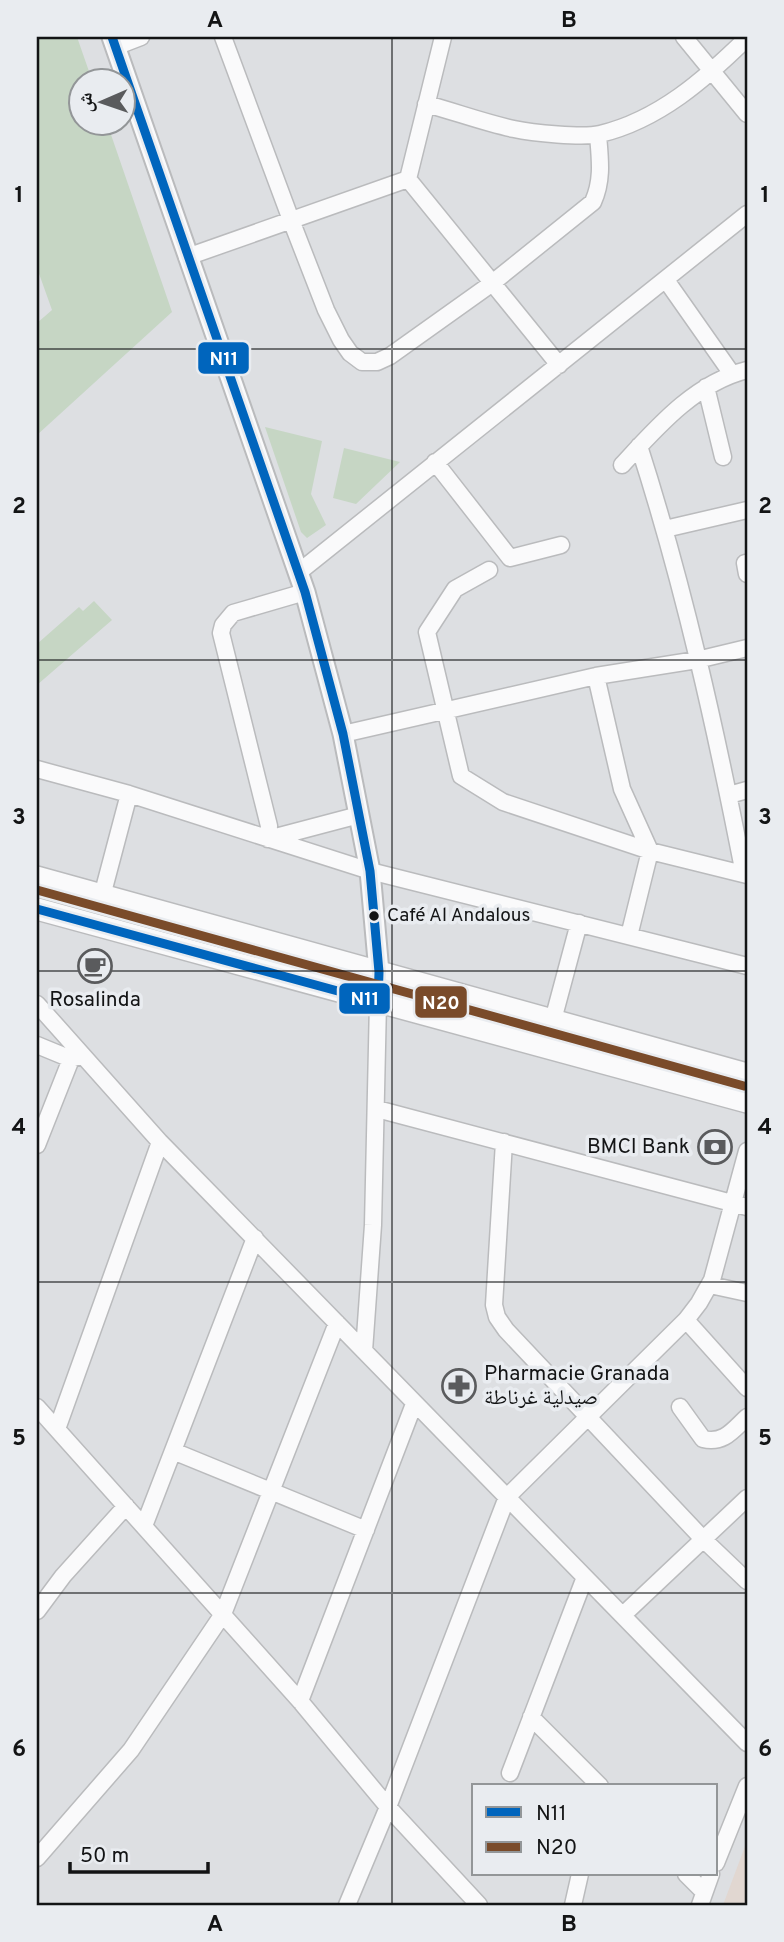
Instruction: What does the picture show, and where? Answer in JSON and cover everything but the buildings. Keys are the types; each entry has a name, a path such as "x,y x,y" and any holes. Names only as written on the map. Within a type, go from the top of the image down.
{"main road":[{"path":"37,877 747,1074"},
{"path":"37,909 747,1102"}],"street":[{"path":"141,37 114,42 299,572 343,734 370,871 379,1002 373,1225 364,1351"},
{"path":"223,37 326,310 341,340 350,353 362,362 377,362 390,356 491,284 593,202 601,177 598,135"},
{"path":"408,179 443,37"},
{"path":"684,37 747,114"},
{"path":"426,104 515,130 598,135 647,118 714,71 747,38"},
{"path":"187,257 408,179"},
{"path":"408,179 559,365"},
{"path":"299,572 747,214"},
{"path":"622,465 664,421 706,387 739,372 666,280"},
{"path":"706,387 723,457"},
{"path":"489,570 454,589 427,632 461,776 503,802 650,851 746,875 666,529 639,446"},
{"path":"435,462 510,558 561,545"},
{"path":"666,529 747,510"},
{"path":"268,839 269,826 221,633 223,625 233,613 304,592"},
{"path":"343,734 596,676 697,660 747,648"},
{"path":"596,676 622,789 650,851 629,936"},
{"path":"37,769 129,794 370,871 747,966"},
{"path":"729,795 747,790"},
{"path":"102,896 129,794"},
{"path":"268,839 359,815"},
{"path":"553,1020 579,923"},
{"path":"37,1004 76,1057 747,1743"},
{"path":"37,1045 76,1057"},
{"path":"37,1142 76,1057"},
{"path":"377,1109 740,1206"},
{"path":"57,1429 160,1142"},
{"path":"504,1143 494,1292 497,1317 506,1330 703,1539 747,1581"},
{"path":"347,1905 388,1807 507,1497 686,1320 710,1285 740,1206 747,1151"},
{"path":"144,1526 255,1238"},
{"path":"710,1285 747,1293"},
{"path":"686,1320 747,1388"},
{"path":"37,1858 131,1750 223,1614 337,1323"},
{"path":"300,1701 414,1404"},
{"path":"37,1407 300,1701 388,1807 479,1905"},
{"path":"680,1407 703,1438 714,1441 726,1436 747,1417"},
{"path":"173,1451 366,1530"},
{"path":"623,1615 747,1498"},
{"path":"37,1611 63,1576 126,1506"},
{"path":"510,1773 585,1577"},
{"path":"531,1717 598,1784"},
{"path":"718,1858 747,1786"},
{"path":"573,1905 580,1876"},
{"path":"687,1876 702,1898"},
{"path":"702,1898 710,1876"}],"shaded area":[{"path":"747,1841 747,1905 723,1905"}],"green space":[{"path":"37,37 77,37 87,66 66,66 66,136 111,136 172,312 37,435 37,323 52,310 37,268"},
{"path":"265,427 322,441 311,494 326,525 307,538 301,532"},
{"path":"344,448 400,462 356,504 333,498"},
{"path":"94,601 112,620 37,685 37,644 79,607 83,611"}],"transit line":[{"name":"N11","path":"37,909 378,1002 379,972 370,871 343,734 305,592 112,37"},
{"name":"N20","path":"37,890 744,1086"}],"place":[{"name":"Café Al Andalous","path":"374,916"},
{"name":"Rosalinda","path":"95,966"},
{"name":"BMCI Bank","path":"715,1147"},
{"name":"Pharmacie Granada صيدلية غرناطة","path":"459,1386"}]}
